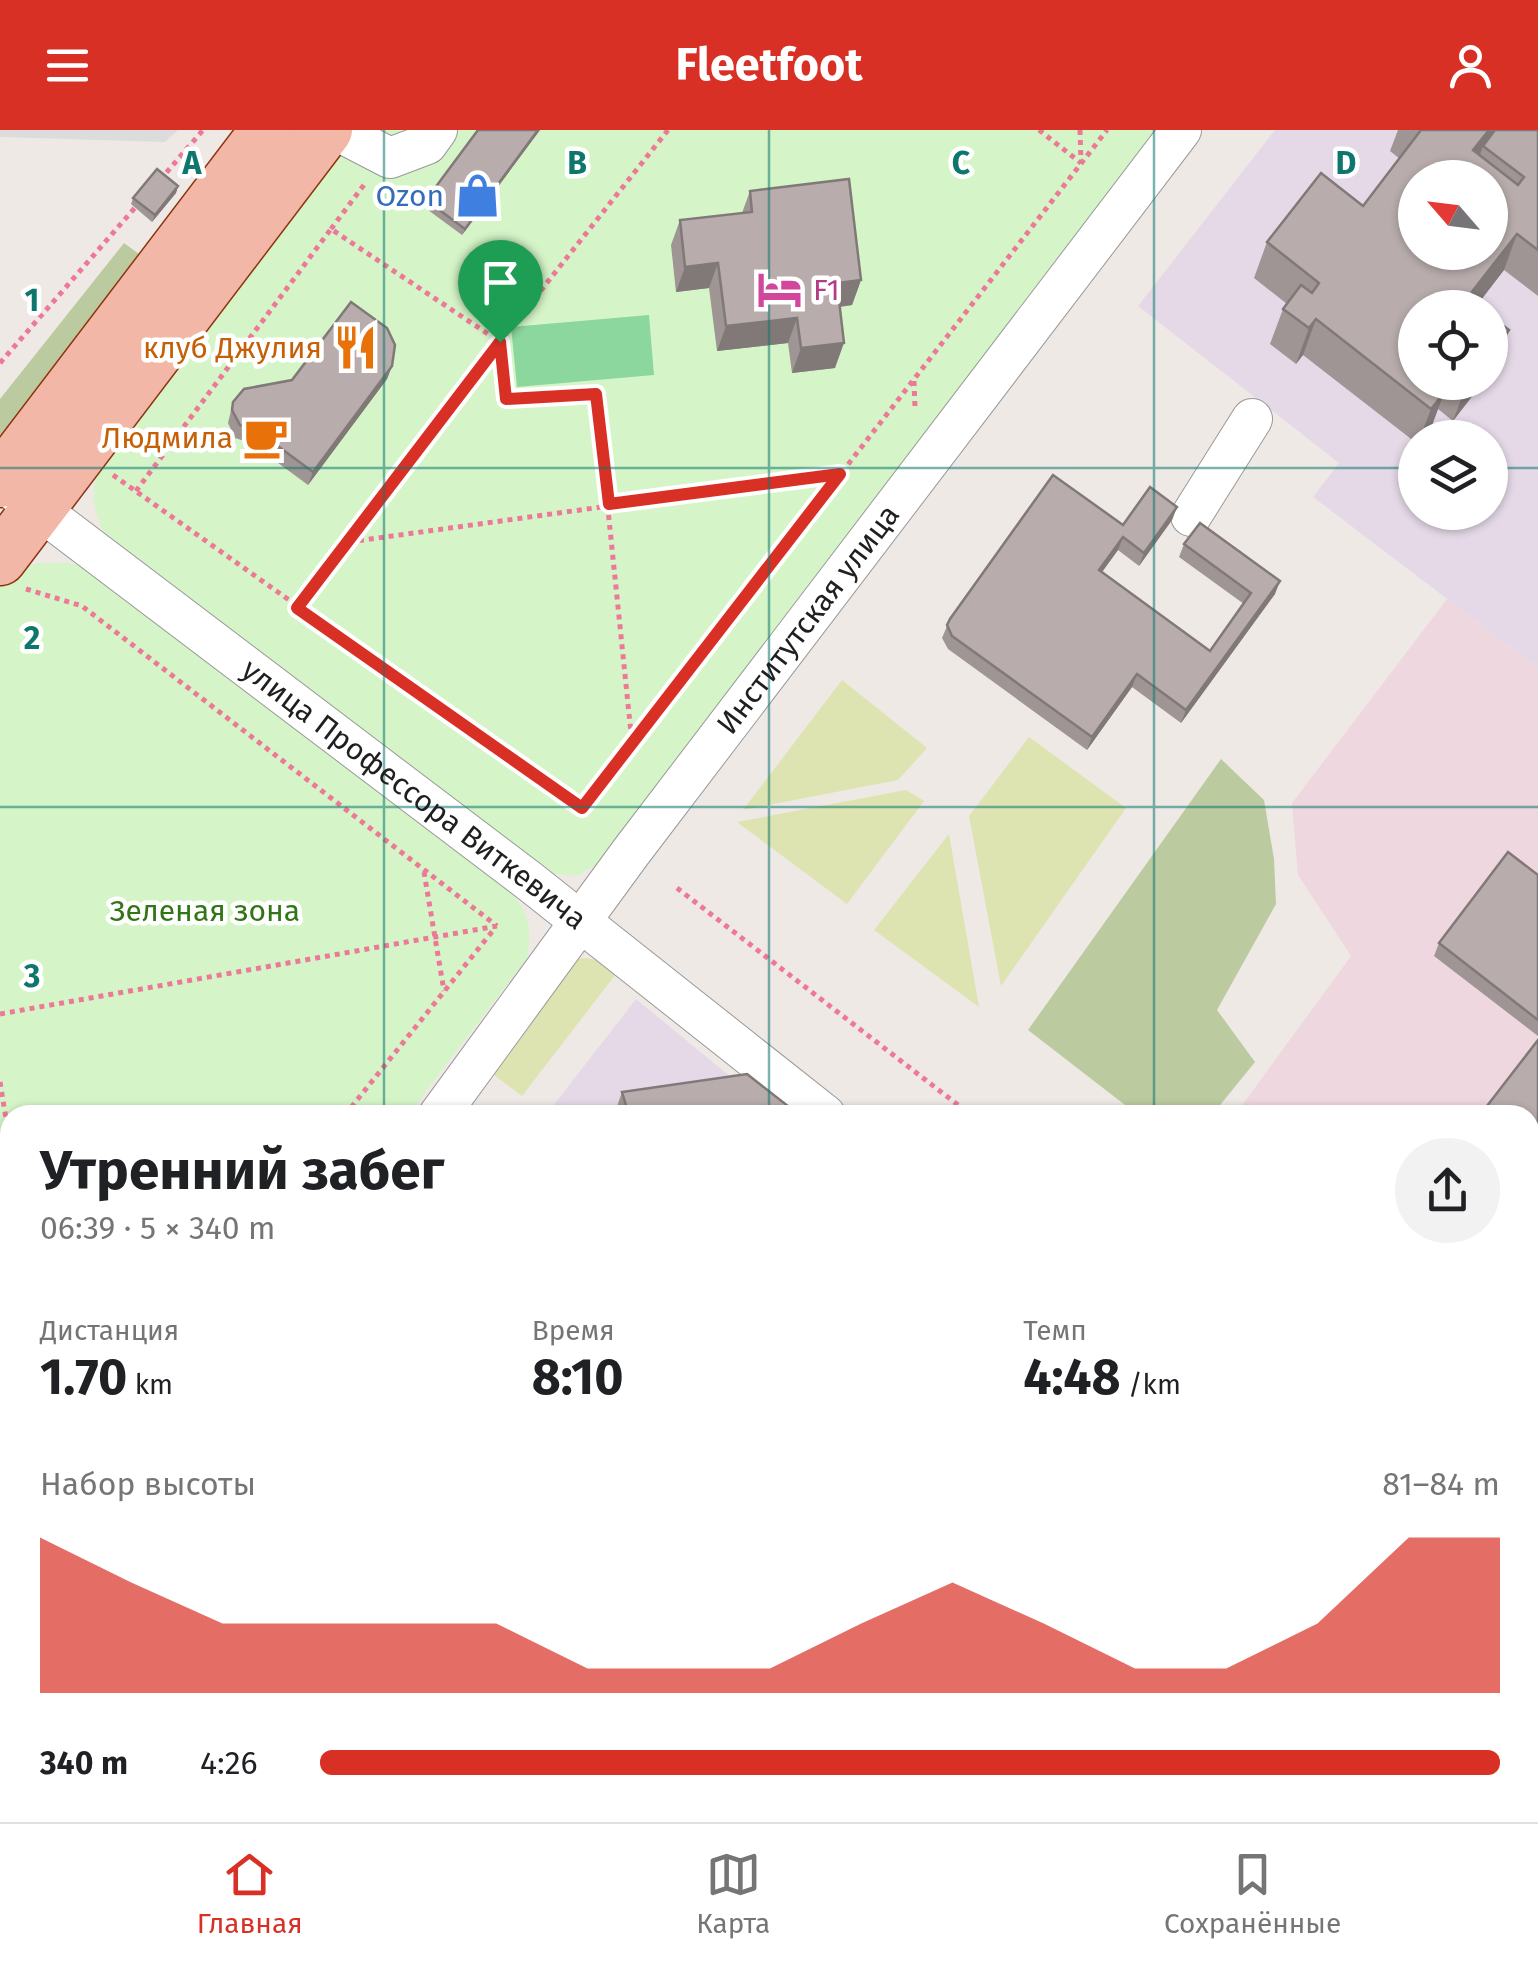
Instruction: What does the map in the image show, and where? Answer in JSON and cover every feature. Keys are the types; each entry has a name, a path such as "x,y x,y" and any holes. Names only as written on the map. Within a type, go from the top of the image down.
{"main road":[{"path":"6,572 13,490 268,130"},
{"path":"13,490 326,130"}],"street":[{"path":"336,130 390,158 427,144 437,130"},
{"name":"Институтская улица","path":"446,1105 579,922 1180,130"},
{"path":"1190,516 1252,419"},
{"name":"улица Профессора Виткевича","path":"13,490 579,922 811,1105"}],"path":[{"path":"152,188 203,130"},
{"path":"297,608 668,130"},
{"path":"1039,130 1082,163"},
{"path":"1080,130 1082,163"},
{"path":"104,469 582,808 1107,130"},
{"path":"136,492 370,176 358,172"},
{"path":"0,363 140,203"},
{"path":"330,229 500,342"},
{"path":"500,342 506,399 596,394 632,743"},
{"path":"914,378 915,408"},
{"path":"349,542 840,474"},
{"path":"6,572 82,606 496,926"},
{"path":"424,872 444,991"},
{"path":"677,888 958,1105"},
{"path":"0,1014 496,926"},
{"path":"353,1105 496,926"}],"shaded area":[{"path":"0,130 178,130 165,142 0,137"},
{"path":"1275,130 1538,130 1538,668 1313,497 1339,463 1138,306"},
{"path":"1447,599 1538,668 1538,1105 1242,1105 1351,956 1298,875 1292,803"},
{"path":"636,999 765,1105 554,1105"}],"green space":[{"path":"357,130 1157,130 603,861 577,876 548,873 111,547 99,521 94,489 104,450"},
{"path":"124,243 146,259 0,439 0,399"},
{"path":"649,315 654,375 517,387 511,327"},
{"name":"Зеленая зона","path":"38,563 69,563 99,571 502,880 522,908 528,925 527,958 416,1105 0,1105 0,587 11,572"},
{"path":"842,680 927,748 898,780 743,810"},
{"path":"1029,737 1126,808 1001,986 969,816"},
{"path":"1221,759 1264,800 1274,859 1276,904 1217,1010 1255,1062 1220,1105 1125,1105 1028,1030"},
{"path":"906,790 924,801 847,904 737,822"},
{"path":"949,834 979,1007 874,930"},
{"path":"584,958 606,961 619,970 522,1096 485,1068 565,962"}],"building":[{"path":"478,130 538,130 465,229 426,200"},
{"path":"1421,130 1489,130 1473,150 1486,160 1398,160"},
{"path":"1495,130 1538,130 1538,250 1517,234 1508,246 1508,177 1518,185 1524,177 1508,165 1508,160 1502,160 1483,146"},
{"path":"1398,160 1398,270 1489,270 1473,290 1398,290 1398,383 1316,319 1309,328 1283,309 1301,285 1312,293 1319,283 1267,242 1321,173 1363,206"},
{"path":"157,169 178,186 155,215 133,198"},
{"name":"F1","path":"849,179 861,280 837,283 844,343 801,348 797,318 726,326 718,263 685,267 680,220 752,212 750,191"},
{"path":"351,302 387,328 395,345 392,366 313,472 256,430 240,425 232,410 233,402 244,389 292,380"},
{"path":"1420,400 1438,400 1431,409"},
{"path":"1053,475 1123,525 1150,487 1177,507 1144,553 1123,537 1099,570 1210,651 1251,593 1184,544 1200,523 1280,581 1186,710 1137,674 1092,737 952,636 947,625 950,619"},
{"path":"1508,852 1538,875 1538,1020 1439,943"},
{"path":"1538,1040 1538,1105 1488,1105"},
{"path":"747,1074 787,1105 626,1105 622,1092"}],"place":[{"name":"Ozon","path":"477,196"},
{"name":"F1","path":"780,290"},
{"name":"клуб Джулия","path":"355,348"},
{"name":"Людмила","path":"266,438"}],"route":[{"path":"500,342 506,399 596,394 609,504 840,474 582,808 297,608 500,342"}]}
